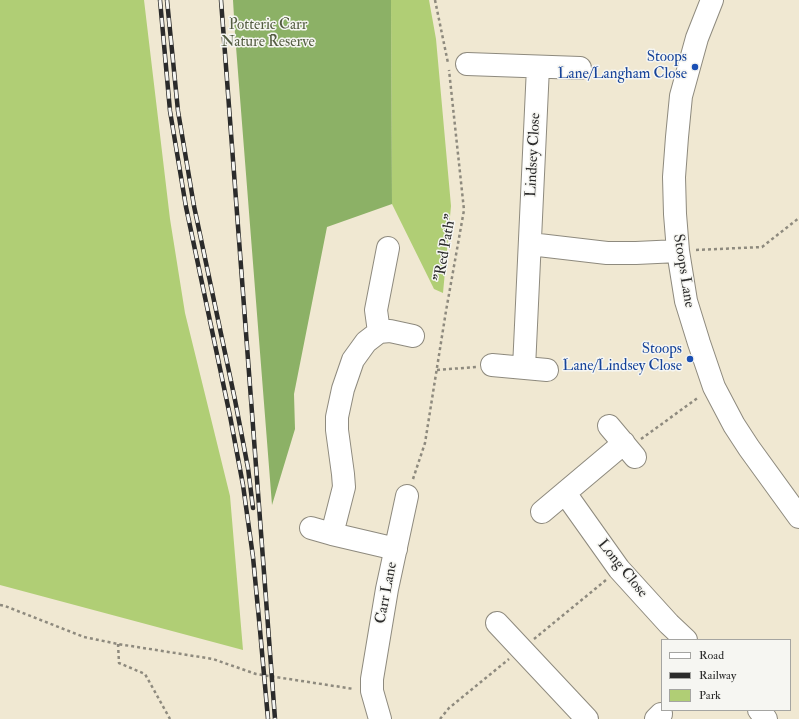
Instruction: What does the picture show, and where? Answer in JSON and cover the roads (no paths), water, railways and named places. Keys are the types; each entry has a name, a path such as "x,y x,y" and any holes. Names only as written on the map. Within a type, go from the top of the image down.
{"street":[{"name":"Stoops Lane","path":"712,0 698,38 681,96 677,137 674,177 675,214 678,251 686,301 714,386 734,425 799,517"},
{"path":"467,64 580,68"},
{"name":"Lindsey Close","path":"524,368 538,67"},
{"path":"530,244 607,253 678,251"},
{"path":"379,332 376,310 388,248"},
{"path":"332,534 344,487 337,430 337,418 343,389 353,360 366,342 379,332 390,331 413,336"},
{"path":"492,366 547,370"},
{"path":"542,512 565,493 629,449 609,426"},
{"name":"Long Close","path":"565,493 619,569 669,624 685,639"},
{"name":"Carr Lane","path":"380,719 372,691 372,679 378,635 407,496"},
{"path":"311,528 396,549"},
{"path":"496,623 587,719"},
{"path":"760,711 766,719"}],"railway":[{"path":"160,0 170,111 186,207 243,485 253,557 268,719"},
{"path":"167,0 178,111 194,206 235,400 248,468 253,508"},
{"path":"221,0 275,719"}],"place":[{"name":"Stoops Lane/Langham Close","path":"695,67"},
{"name":"Stoops Lane/Lindsey Close","path":"690,359"}],"park label":[{"name":"Potteric Carr Nature Reserve","path":"268,34"}]}
